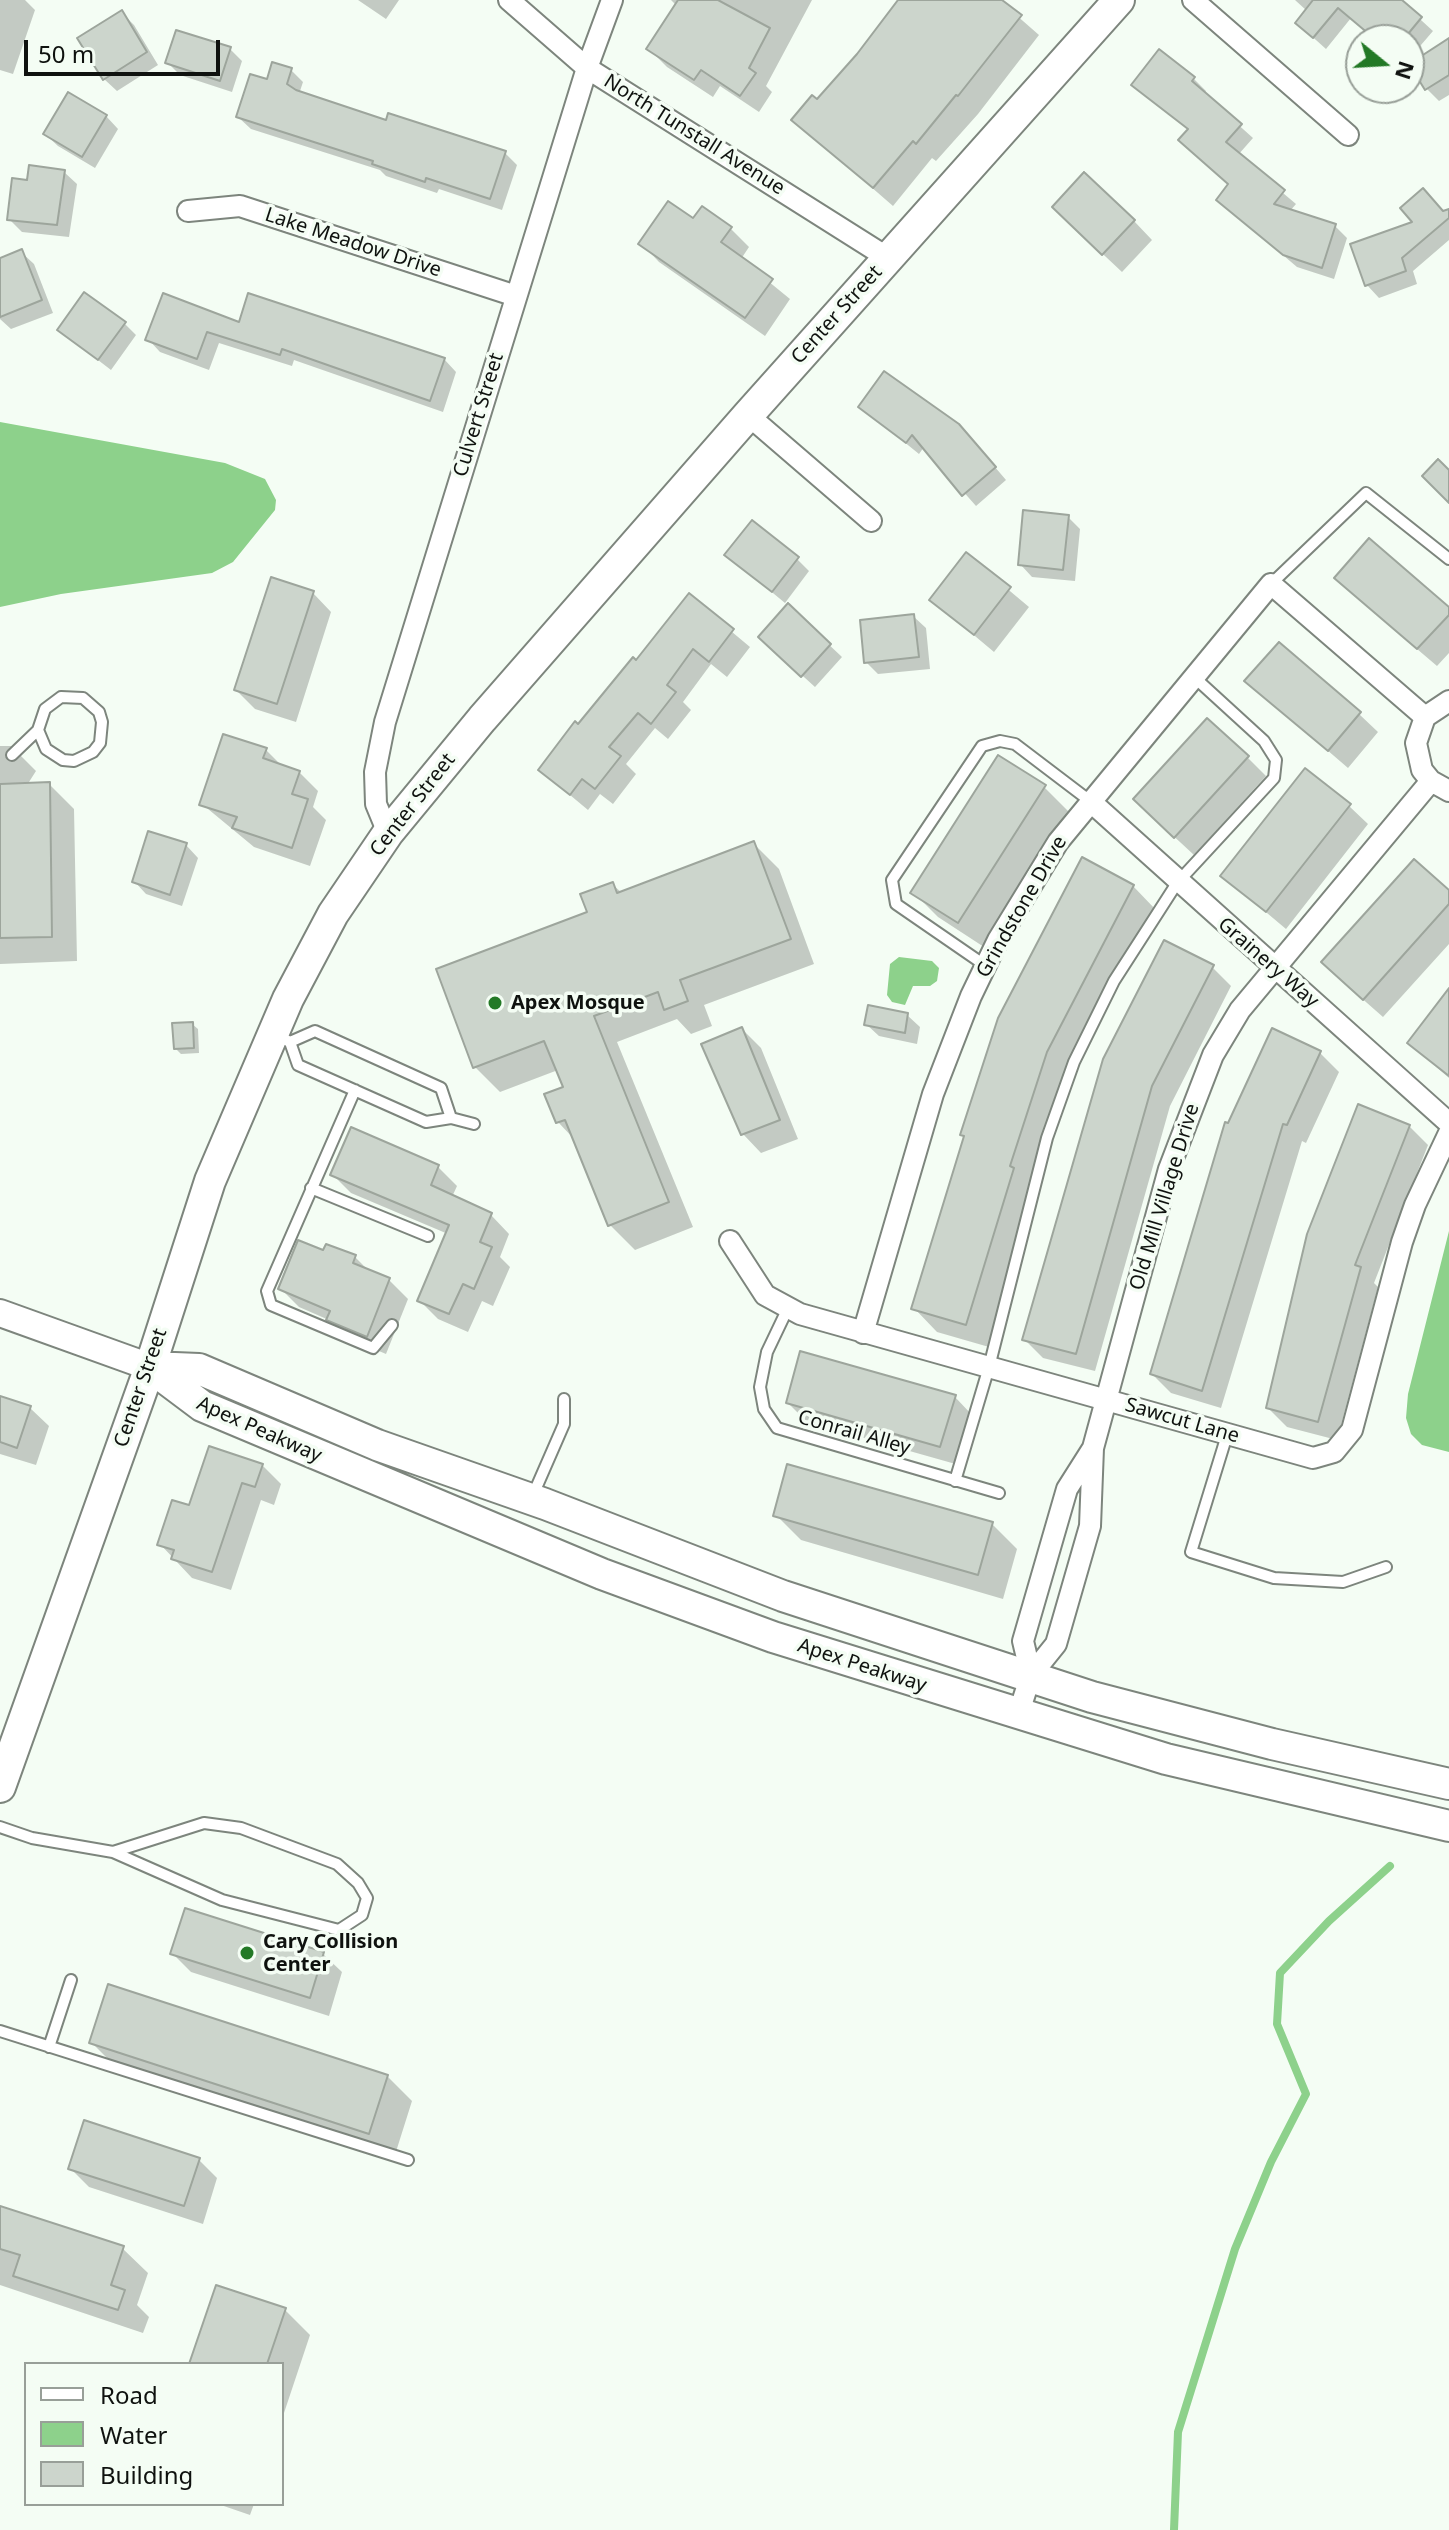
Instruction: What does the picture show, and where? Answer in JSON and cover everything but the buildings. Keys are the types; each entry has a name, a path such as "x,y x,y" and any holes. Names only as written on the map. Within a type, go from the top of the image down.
{"main road":[{"name":"Center Street","path":"0,1787 150,1367 210,1181 281,1038 333,914 388,833 748,415 1119,0"},
{"name":"Apex Peakway","path":"150,1367 199,1369 377,1445 531,1499 783,1596 1092,1697 1257,1741 1449,1784"},
{"name":"Apex Peakway","path":"150,1367 202,1406 602,1574 773,1637 1018,1715 1219,1773 1449,1826"}],"street":[{"name":"North Tunstall Avenue","path":"509,0 587,68 888,258"},
{"name":"Culvert Street","path":"388,833 376,804 375,772 385,722 587,68 612,0"},
{"path":"1193,0 1348,135"},
{"name":"Lake Meadow Drive","path":"188,211 240,206 516,296"},
{"path":"748,415 871,521"},
{"path":"1271,584 1425,717"},
{"name":"Grindstone Drive","path":"863,1333 933,1094 986,966 1058,842 1271,584"},
{"path":"1440,786 1422,770 1416,743 1425,717 1449,701"},
{"name":"Old Mill Village Drive","path":"1031,1675 1023,1641 1067,1489 1093,1448 1149,1238 1192,1104 1213,1055 1233,1021 1274,967 1440,786"},
{"name":"Grainery Way","path":"1090,801 1177,883 1449,1123"},
{"name":"Sawcut Lane","path":"730,1241 765,1295 788,1308 863,1333 1313,1458 1334,1452 1352,1430 1402,1242 1415,1205 1449,1133"},
{"path":"0,1313 150,1367"},
{"name":"Old Mill Village Drive","path":"1018,1715 1031,1675 1056,1644 1090,1526 1093,1448"}],"lane":[{"path":"1271,584 1366,493 1449,559"},
{"path":"955,1481 989,1367 1047,1138 1074,1062 1114,981 1177,883 1274,778 1276,760 1264,741 1194,677"},
{"path":"12,755 38,730 45,709 61,697 83,698 92,704 102,722 100,743 93,752 74,761 63,760 46,749 38,730"},
{"path":"986,966 896,904 892,880 982,746 1000,741 1015,744 1090,801"},
{"path":"451,1118 441,1088 315,1031 281,1038 298,1065 426,1122 451,1118 474,1124"},
{"path":"355,1090 274,1269 267,1291 271,1305 373,1348 392,1325"},
{"path":"311,1188 428,1236"},
{"name":"Conrail Alley","path":"788,1308 767,1352 760,1387 764,1409 777,1428 999,1493"},
{"path":"531,1499 564,1424 564,1399"},
{"path":"1227,1435 1191,1552 1274,1578 1343,1582 1386,1567"},
{"path":"0,1827 32,1838 113,1852 222,1900 339,1930 362,1915 367,1898 358,1883 337,1864 241,1828 204,1823 113,1852"},
{"path":"49,2047 71,1980"},
{"path":"0,2031 408,2160"}],"water":[{"path":"0,422 225,463 265,479 276,500 275,510 233,562 212,573 61,594 0,607"},
{"path":"899,957 932,961 939,968 937,981 930,986 913,986 905,1005 892,1002 887,995 890,964"},
{"path":"1449,1231 1449,1452 1422,1445 1411,1434 1406,1418 1408,1394"}],"waterway":[{"path":"1174,2530 1178,2432 1235,2249 1271,2162 1306,2094 1277,2024 1280,1973 1329,1921 1390,1866"}],"place":[{"name":"Apex Mosque","path":"495,1003"},
{"name":"Cary Collision Center","path":"247,1953"}]}
